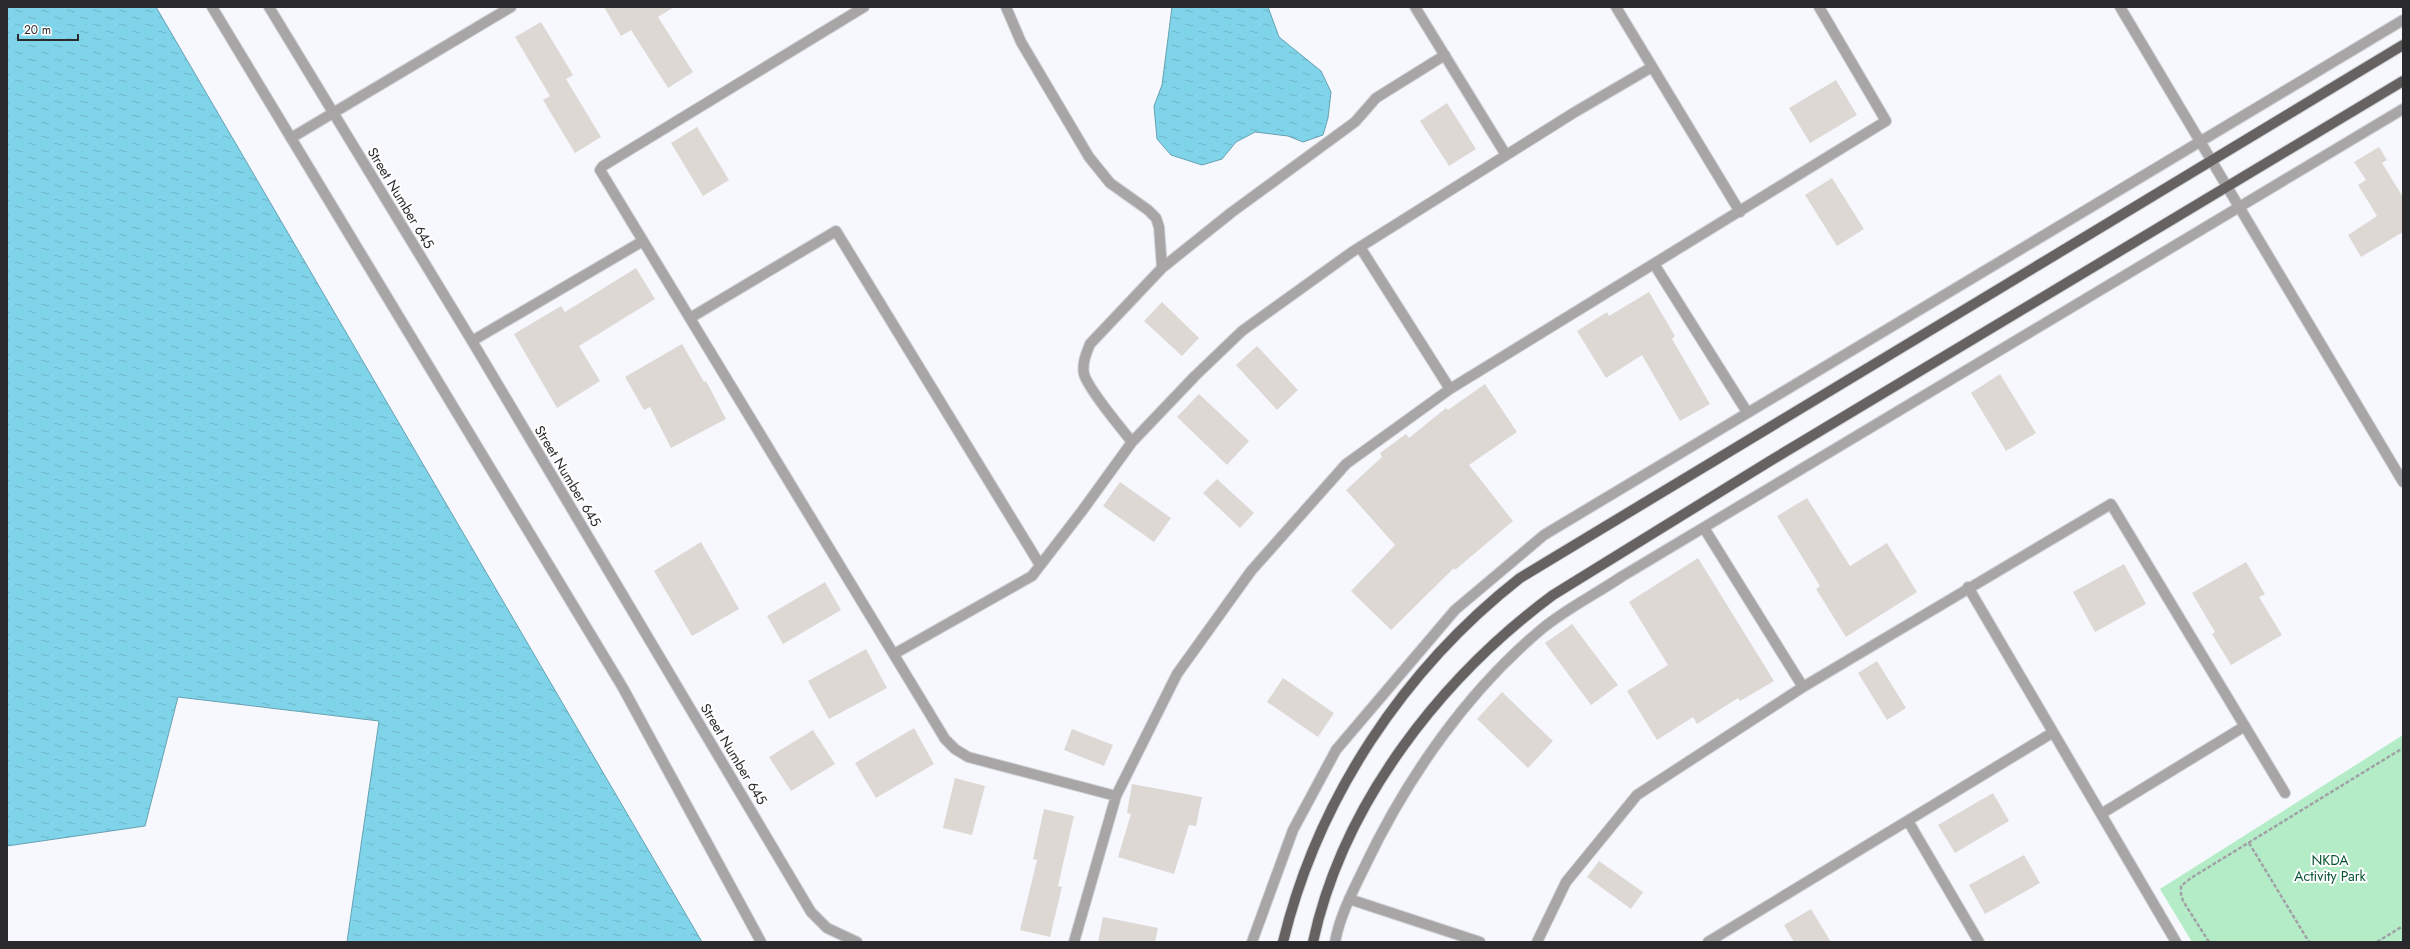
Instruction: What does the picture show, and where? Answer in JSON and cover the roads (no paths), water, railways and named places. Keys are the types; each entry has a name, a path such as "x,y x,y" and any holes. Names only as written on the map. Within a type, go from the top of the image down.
{"main road":[{"path":"1283,942 1299,887 1316,842 1351,772 1372,738 1418,675 1469,621 1495,598 1527,574 2403,45"},
{"path":"1313,942 1319,915 1347,845 1371,798 1403,747 1450,689 1527,614 1553,595 1756,469 2403,82"}],"street":[{"path":"212,7 623,688 761,942"},
{"name":"Street Number 645","path":"269,7 472,341 811,912 827,928 857,942"},
{"path":"291,138 511,7"},
{"path":"864,7 603,166 600,170 945,739 955,749 968,757 1116,796"},
{"path":"1006,7 1021,42 1089,157 1110,183 1148,210 1156,218 1159,227 1162,268"},
{"path":"1415,7 1506,155"},
{"path":"1616,7 1740,212"},
{"path":"1074,942 1116,796 1177,674 1251,571 1346,464 1450,389 1886,121 1820,7"},
{"path":"2120,7 2241,207 2403,482"},
{"path":"1252,942 1293,830 1336,750 1454,610 1544,535 2403,20"},
{"path":"1132,442 1091,387 1084,375 1084,359 1090,344 1162,268 1232,212 1355,122 1376,98 1445,55"},
{"path":"894,654 1032,576 1132,442 1189,382 1242,331 1360,246 1506,155 1652,67"},
{"path":"1335,942 1349,899 1394,810 1417,773 1471,702 1508,661 1543,628 1622,577 2403,109"},
{"path":"690,318 836,231 1040,565"},
{"path":"472,341 643,241"},
{"path":"1360,246 1450,389"},
{"path":"1654,264 1747,412"},
{"path":"1537,942 1566,882 1637,795 1803,687 2111,504 2285,793"},
{"path":"1704,528 1803,687"},
{"path":"1968,588 2176,942"},
{"path":"2101,814 2245,726"},
{"path":"1708,942 2052,733"},
{"path":"1908,821 1979,942"},
{"path":"1349,899 1480,942"}],"water":[{"path":"7,7 156,7 702,942 347,942 379,721 178,697 145,826 7,846"},
{"path":"1172,7 1268,7 1279,37 1321,71 1331,92 1328,118 1323,135 1303,142 1288,136 1255,132 1236,142 1222,159 1202,165 1171,155 1157,139 1154,106 1162,85"}],"park label":[{"name":"NKDA Activity Park","path":"2330,868"}]}
